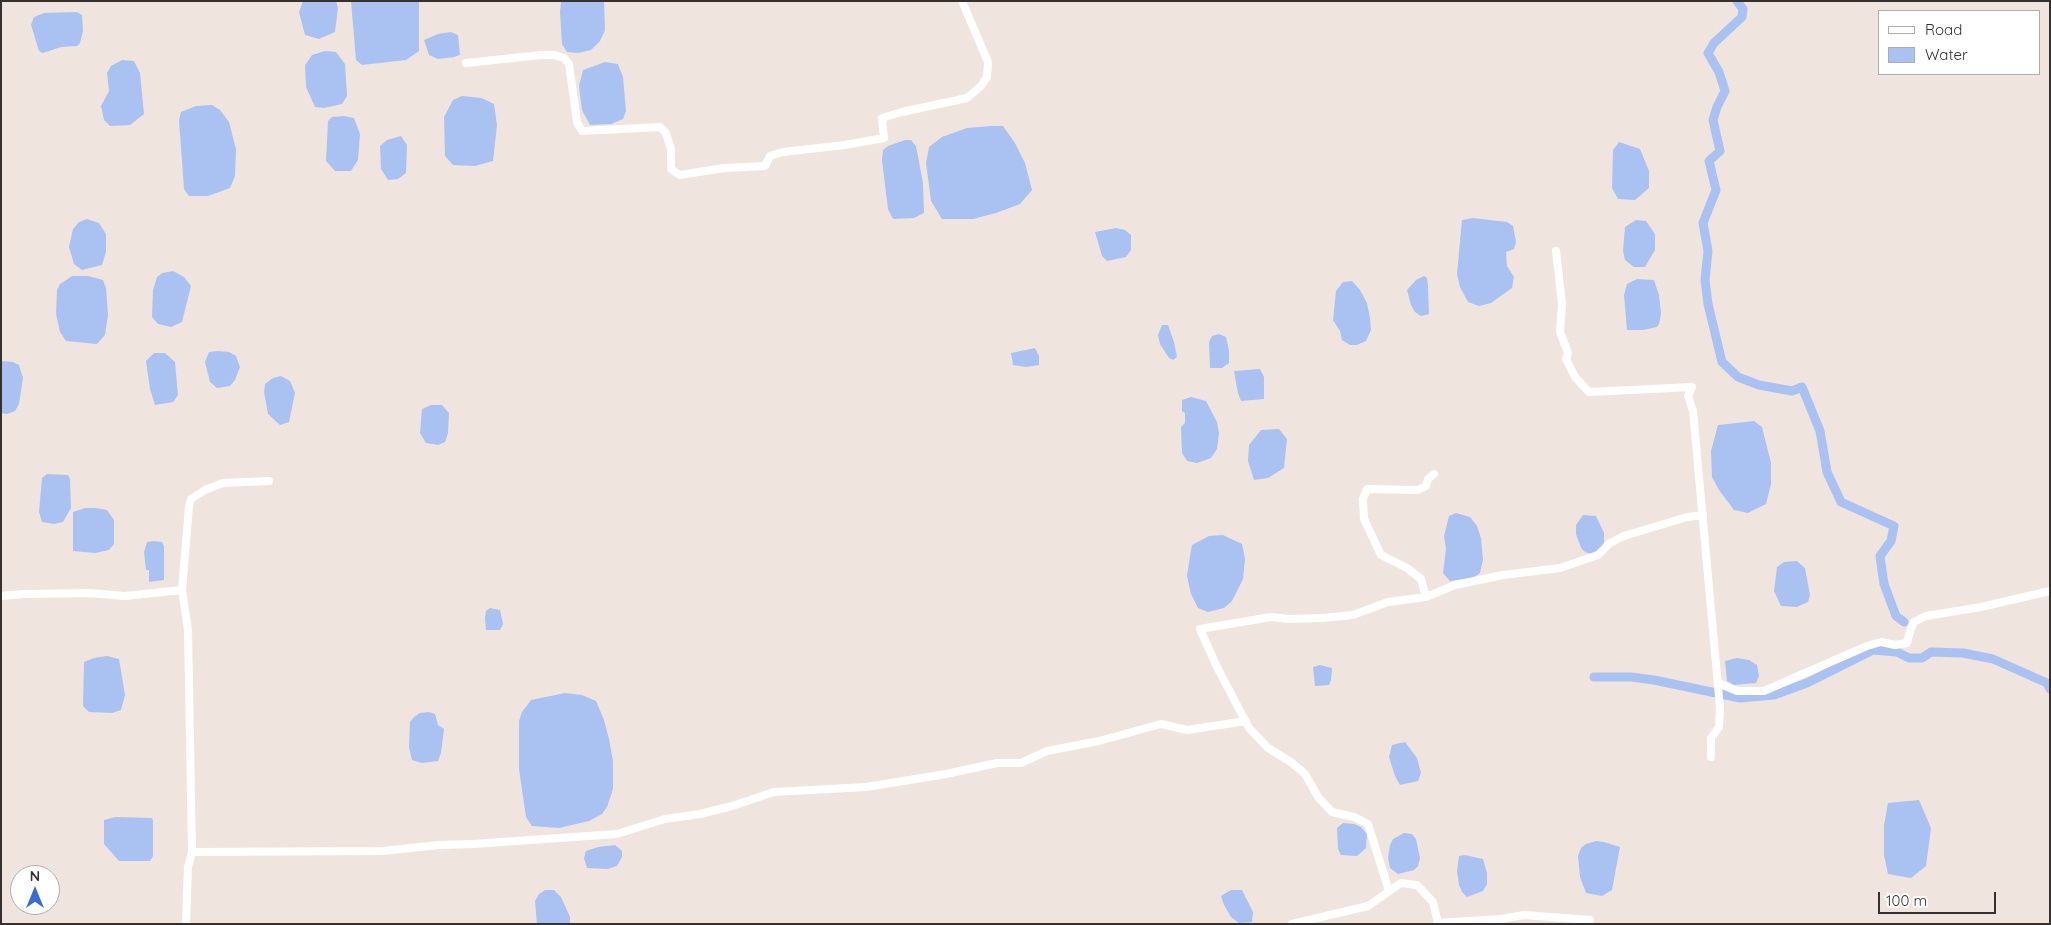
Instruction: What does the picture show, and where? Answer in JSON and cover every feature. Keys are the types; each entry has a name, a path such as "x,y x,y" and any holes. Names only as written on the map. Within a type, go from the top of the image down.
{"street":[{"path":"466,64 541,55 554,55 564,58 570,64 577,122 582,131 660,127 666,133 671,149 671,169 680,175 724,168 765,166 770,156 783,152 846,145 884,138 882,118 967,98 981,86 987,77 988,62 962,1"},
{"path":"1556,251 1562,304 1560,332 1568,353 1566,359 1574,376 1589,392 1692,387 1688,396 1693,411 1720,708 1720,727 1711,738 1711,757"},
{"path":"1426,597 1421,579 1407,568 1381,555 1364,520 1363,499 1367,489 1418,490 1426,486 1428,479 1434,474"},
{"path":"186,924 188,867 192,852 188,630 182,590 189,506 191,499 205,490 223,483 270,481"},
{"path":"1389,892 1368,824 1354,817 1332,812 1318,797 1305,774 1291,762 1268,748 1246,721 1217,667 1200,629 1271,617 1290,619 1353,615 1388,602 1426,597 1455,585 1503,575 1560,568 1598,555 1610,543 1624,536 1687,517 1703,515"},
{"path":"1,596 90,593 125,596 182,590"},
{"path":"1718,683 1737,691 1764,691 1867,646 1881,642 1895,645 1907,644 1914,622 1926,616 1981,607 2050,591"},
{"path":"192,852 383,851 439,845 617,834 642,828 666,819 732,806 774,792 866,787 946,774 997,763 1021,763 1047,751 1099,741 1161,724 1187,730 1246,721"},
{"path":"1292,924 1368,906 1401,883 1417,885 1433,902 1438,923 1501,919 1524,915 1590,920"}],"water":[{"path":"303,1 336,1 338,8 335,32 319,39 305,35 299,12"},
{"path":"351,1 419,1 419,51 406,60 362,65 356,60"},
{"path":"561,1 604,1 605,30 600,41 591,50 578,53 567,52 562,44"},
{"path":"77,12 82,15 83,31 80,43 77,46 61,47 43,53 39,51 31,25 34,17 44,13"},
{"path":"451,32 458,35 460,55 438,59 429,55 424,40 438,34"},
{"path":"325,51 336,52 345,64 347,96 342,104 324,108 315,107 306,87 305,65 312,55"},
{"path":"122,60 134,61 140,73 144,114 130,125 110,126 104,120 101,106 109,91 107,73 111,66"},
{"path":"605,62 618,64 623,77 626,111 623,119 611,124 590,125 582,110 579,86 583,70"},
{"path":"462,96 482,98 494,104 497,125 493,161 475,166 453,165 445,156 444,117 453,100"},
{"path":"212,105 220,110 229,122 236,149 235,176 230,188 208,196 189,196 184,189 179,120 181,112 196,106"},
{"path":"344,116 354,118 360,134 358,160 351,171 335,171 326,161 328,121 332,117"},
{"path":"1003,126 1015,143 1025,163 1032,190 1020,204 996,213 973,219 942,219 931,201 926,163 929,147 942,137 967,128"},
{"path":"401,136 407,145 406,173 398,179 388,180 381,169 380,146 387,140"},
{"path":"905,140 911,140 916,146 923,183 924,213 914,218 893,219 888,209 882,160 883,150 888,146"},
{"path":"1619,142 1640,149 1649,171 1649,188 1635,200 1618,199 1612,188 1613,150"},
{"path":"1473,218 1507,222 1513,226 1516,242 1514,249 1506,252 1507,266 1514,277 1512,288 1491,303 1479,306 1468,302 1460,287 1457,274 1462,220"},
{"path":"87,219 99,223 106,234 106,252 102,265 82,270 74,264 69,247 73,229 79,222"},
{"path":"1636,220 1646,221 1655,234 1655,250 1645,267 1634,267 1625,260 1623,251 1625,227"},
{"path":"1116,228 1125,230 1131,235 1131,250 1126,257 1107,261 1102,256 1095,232"},
{"path":"173,271 184,277 191,286 182,322 171,327 158,324 152,317 153,290 157,277 162,273"},
{"path":"72,276 88,276 103,280 106,288 108,315 105,335 97,344 66,341 60,332 56,314 57,290 60,284"},
{"path":"1424,276 1427,278 1428,285 1429,314 1421,316 1415,312 1411,305 1407,290 1416,280"},
{"path":"1637,279 1654,280 1659,295 1661,314 1657,327 1643,330 1627,330 1624,295 1627,284"},
{"path":"1352,281 1360,290 1367,303 1371,330 1366,341 1357,345 1350,345 1342,340 1340,331 1333,320 1336,291 1343,282"},
{"path":"1162,325 1168,325 1174,342 1177,357 1173,360 1169,358 1160,344 1158,335"},
{"path":"1219,334 1226,337 1229,363 1222,368 1210,368 1209,342 1212,336"},
{"path":"1035,348 1039,356 1039,365 1026,367 1013,365 1011,353"},
{"path":"209,352 229,352 236,356 240,367 235,380 230,386 217,388 210,382 205,362"},
{"path":"154,353 165,353 175,362 178,395 173,402 155,405 150,389 146,361"},
{"path":"1,361 13,362 19,365 23,378 19,404 15,411 7,414 1,413"},
{"path":"1260,369 1264,377 1264,399 1241,401 1234,371"},
{"path":"281,376 290,381 295,393 289,422 280,425 268,414 264,392 265,384 273,378"},
{"path":"1191,397 1206,401 1217,422 1219,433 1217,449 1211,458 1197,463 1187,461 1182,453 1181,427 1185,423 1185,413 1182,411 1182,400"},
{"path":"431,405 442,405 449,413 448,433 445,442 438,445 426,443 420,433 422,409"},
{"path":"1754,421 1762,427 1771,463 1771,484 1766,504 1748,513 1734,510 1719,490 1712,477 1711,451 1718,425"},
{"path":"1279,429 1287,439 1284,468 1268,478 1254,480 1248,461 1249,445 1261,430"},
{"path":"47,474 68,475 70,479 71,508 63,522 54,524 42,522 39,512 42,478"},
{"path":"85,508 107,510 114,520 114,544 109,550 95,553 73,551 73,512"},
{"path":"1456,513 1470,517 1477,526 1481,538 1483,560 1480,573 1473,578 1450,581 1443,573 1446,549 1444,536 1449,516"},
{"path":"1583,515 1596,516 1604,533 1604,542 1601,549 1591,554 1581,548 1576,534 1576,525"},
{"path":"1223,535 1242,544 1245,559 1243,579 1232,601 1224,608 1208,612 1198,608 1191,594 1187,576 1191,550 1192,545 1209,536"},
{"path":"147,542 162,542 164,546 164,580 149,582 149,570 146,570 144,552"},
{"path":"1797,561 1805,568 1810,595 1808,602 1797,607 1781,606 1774,591 1777,567 1784,562"},
{"path":"490,608 500,610 503,624 500,630 486,630 486,611"},
{"path":"107,656 119,659 125,695 121,710 112,713 89,712 83,706 84,662"},
{"path":"1737,658 1749,660 1757,665 1759,676 1756,683 1734,685 1727,681 1725,661"},
{"path":"1320,665 1332,668 1329,685 1315,686 1313,667"},
{"path":"565,693 582,695 596,701 609,739 613,761 613,789 607,807 602,814 589,821 559,828 532,826 526,817 519,769 519,721 522,712 531,700"},
{"path":"429,712 435,714 438,725 444,729 441,753 438,761 422,763 412,760 409,748 410,722 420,713"},
{"path":"1405,742 1417,758 1421,773 1418,781 1400,785 1389,757 1392,745"},
{"path":"1919,800 1931,828 1926,866 1911,878 1888,874 1884,855 1884,825 1888,803"},
{"path":"115,817 152,818 153,856 150,861 119,861 104,844 104,820"},
{"path":"1343,823 1361,827 1367,834 1366,848 1357,856 1341,855 1338,849 1337,828"},
{"path":"1404,833 1412,834 1416,839 1420,858 1418,866 1414,870 1398,874 1390,868 1388,858 1393,839"},
{"path":"1596,841 1620,847 1612,890 1602,896 1586,893 1580,877 1578,856 1581,848 1586,844"},
{"path":"615,845 622,851 622,857 617,866 608,869 587,868 584,858 586,851"},
{"path":"1465,855 1483,859 1487,873 1487,884 1483,891 1467,897 1459,885 1457,871 1459,856"},
{"path":"545,890 554,890 561,897 570,917 570,924 537,924 535,901 539,894"},
{"path":"1231,890 1242,890 1253,912 1252,922 1239,923 1231,917 1221,896"}],"waterway":[{"path":"1737,1 1743,9 1742,17 1714,43 1708,53 1719,72 1725,91 1713,120 1720,151 1709,161 1716,190 1703,223 1708,251 1705,280 1708,304 1722,362 1738,377 1759,385 1792,391 1802,387 1820,431 1827,472 1841,502 1894,526 1891,541 1880,556 1884,584 1896,616 1904,622"},
{"path":"1594,677 1631,677 1654,680 1740,698 1774,695 1807,683 1873,650 1897,652 1909,658 1922,658 1931,652 1963,653 1993,659 2047,683 2050,689"}]}
